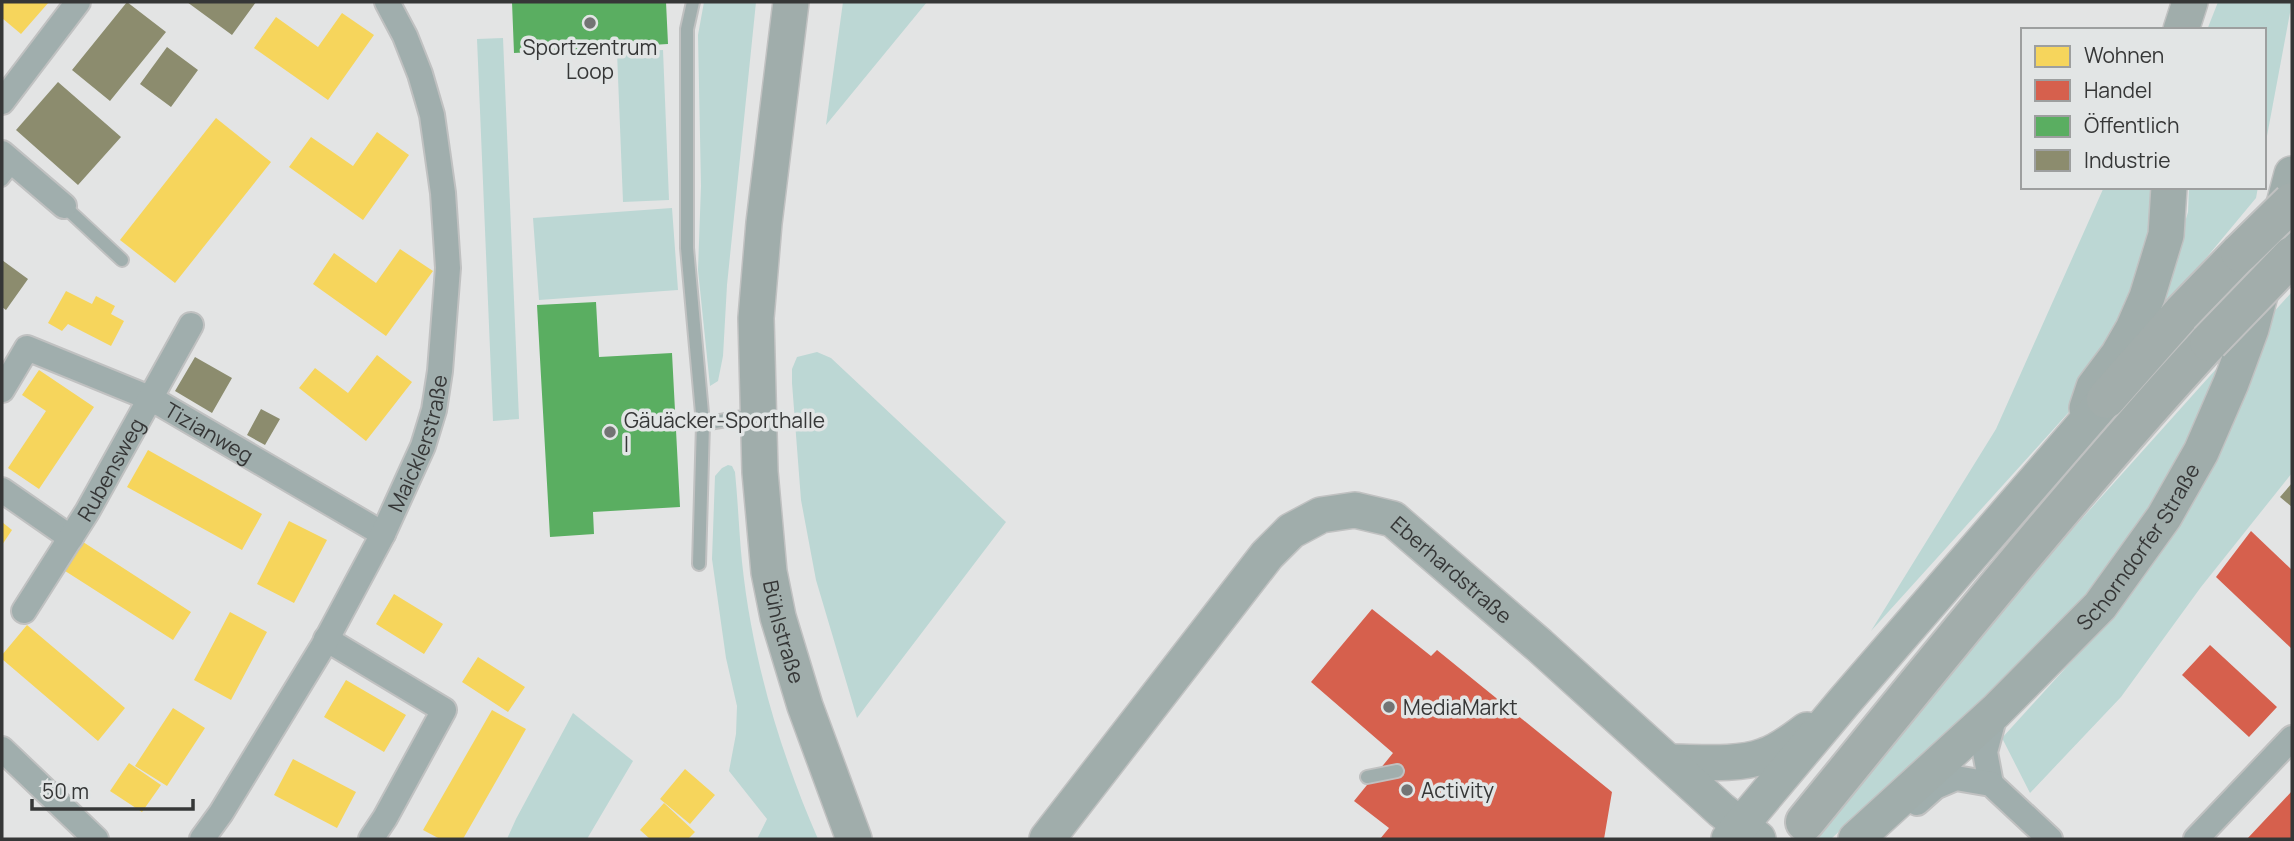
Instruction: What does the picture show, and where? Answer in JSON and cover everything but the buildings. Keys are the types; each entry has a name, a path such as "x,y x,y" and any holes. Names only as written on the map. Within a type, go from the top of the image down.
{"highway":[{"path":"2106,399 2182,313 2292,202"},
{"path":"1798,831 2045,530 2149,408 2292,256"}],"main road":[{"name":"Bühlstraße","path":"791,2 756,318 760,472 767,547 778,617 805,706 854,839"},
{"path":"2182,28 2190,2"},
{"name":"Schorndorfer Straße","path":"1856,839 1996,711 2100,606 2164,517 2217,418 2251,329 2292,174"},
{"path":"2081,428 2094,387 2123,346 2147,297 2166,235 2169,189"},
{"path":"1742,835 1843,703 2106,399"},
{"name":"Eberhardstraße","path":"1047,839 1267,555 1292,531 1321,515 1355,510 1393,519 1669,762 1742,835"},
{"path":"1669,762 1750,760 1766,756 1783,747 1843,703"}],"street":[{"path":"2,102 78,2"},
{"name":"Maicklerstraße","path":"202,839 221,813 326,639 383,534 423,446 434,410 440,371 448,268 443,193 432,115 420,74 405,36 387,2"},
{"path":"6,166 64,206"},
{"name":"Rubensweg","path":"24,611 71,538 152,399 191,325"},
{"name":"Tizianweg","path":"2,390 27,348 152,399 383,534"},
{"name":"Rubensweg","path":"2,490 71,538"},
{"path":"326,639 444,710 371,839"},
{"path":"1991,784 1985,752 1996,711"},
{"path":"2196,839 2292,738"},
{"path":"2,750 96,839"},
{"path":"1877,839 1935,787 1956,778 1991,784 2050,839"}],"lane":[{"path":"693,2 687,29 687,248 704,424 699,564"},
{"path":"64,206 122,260"},
{"path":"704,424 759,415"},
{"path":"1367,777 1397,771"}],"shaded area":[{"path":"704,2 756,2 727,285 723,356 718,381 710,386 698,270 701,186 698,35"},
{"path":"843,2 927,2 826,125"},
{"path":"2218,2 2292,2 2266,141 2266,28 2208,28"},
{"path":"503,38 519,419 493,421 477,39"},
{"path":"663,50 669,200 623,202 617,52"},
{"path":"2103,189 2159,189 2129,319 2069,412 1871,631 1996,429"},
{"path":"2189,189 2258,189 2256,198 2157,317 2188,212"},
{"path":"672,208 678,290 539,300 533,218"},
{"path":"2292,292 2292,473 2201,587 2121,697 2030,793 2002,738 2081,651 2176,528 2270,316"},
{"path":"817,352 831,358 1006,522 857,718 816,580 801,500 792,369 797,357"},
{"path":"2226,358 2170,484 2086,602 1831,839 1820,839 1817,836 2034,572"},
{"path":"728,465 732,466 735,472 741,551 760,669 780,738 818,839 757,839 767,819 729,771 736,734 737,706 726,658 712,559 715,476"},
{"path":"573,713 633,761 587,839 507,839 516,819"}],"place":[{"name":"Sportzentrum Loop","path":"590,23"},
{"name":"Gäuäcker-Sporthalle I","path":"610,432"},
{"name":"MediaMarkt","path":"1389,707"},
{"name":"Activity","path":"1407,790"}]}
